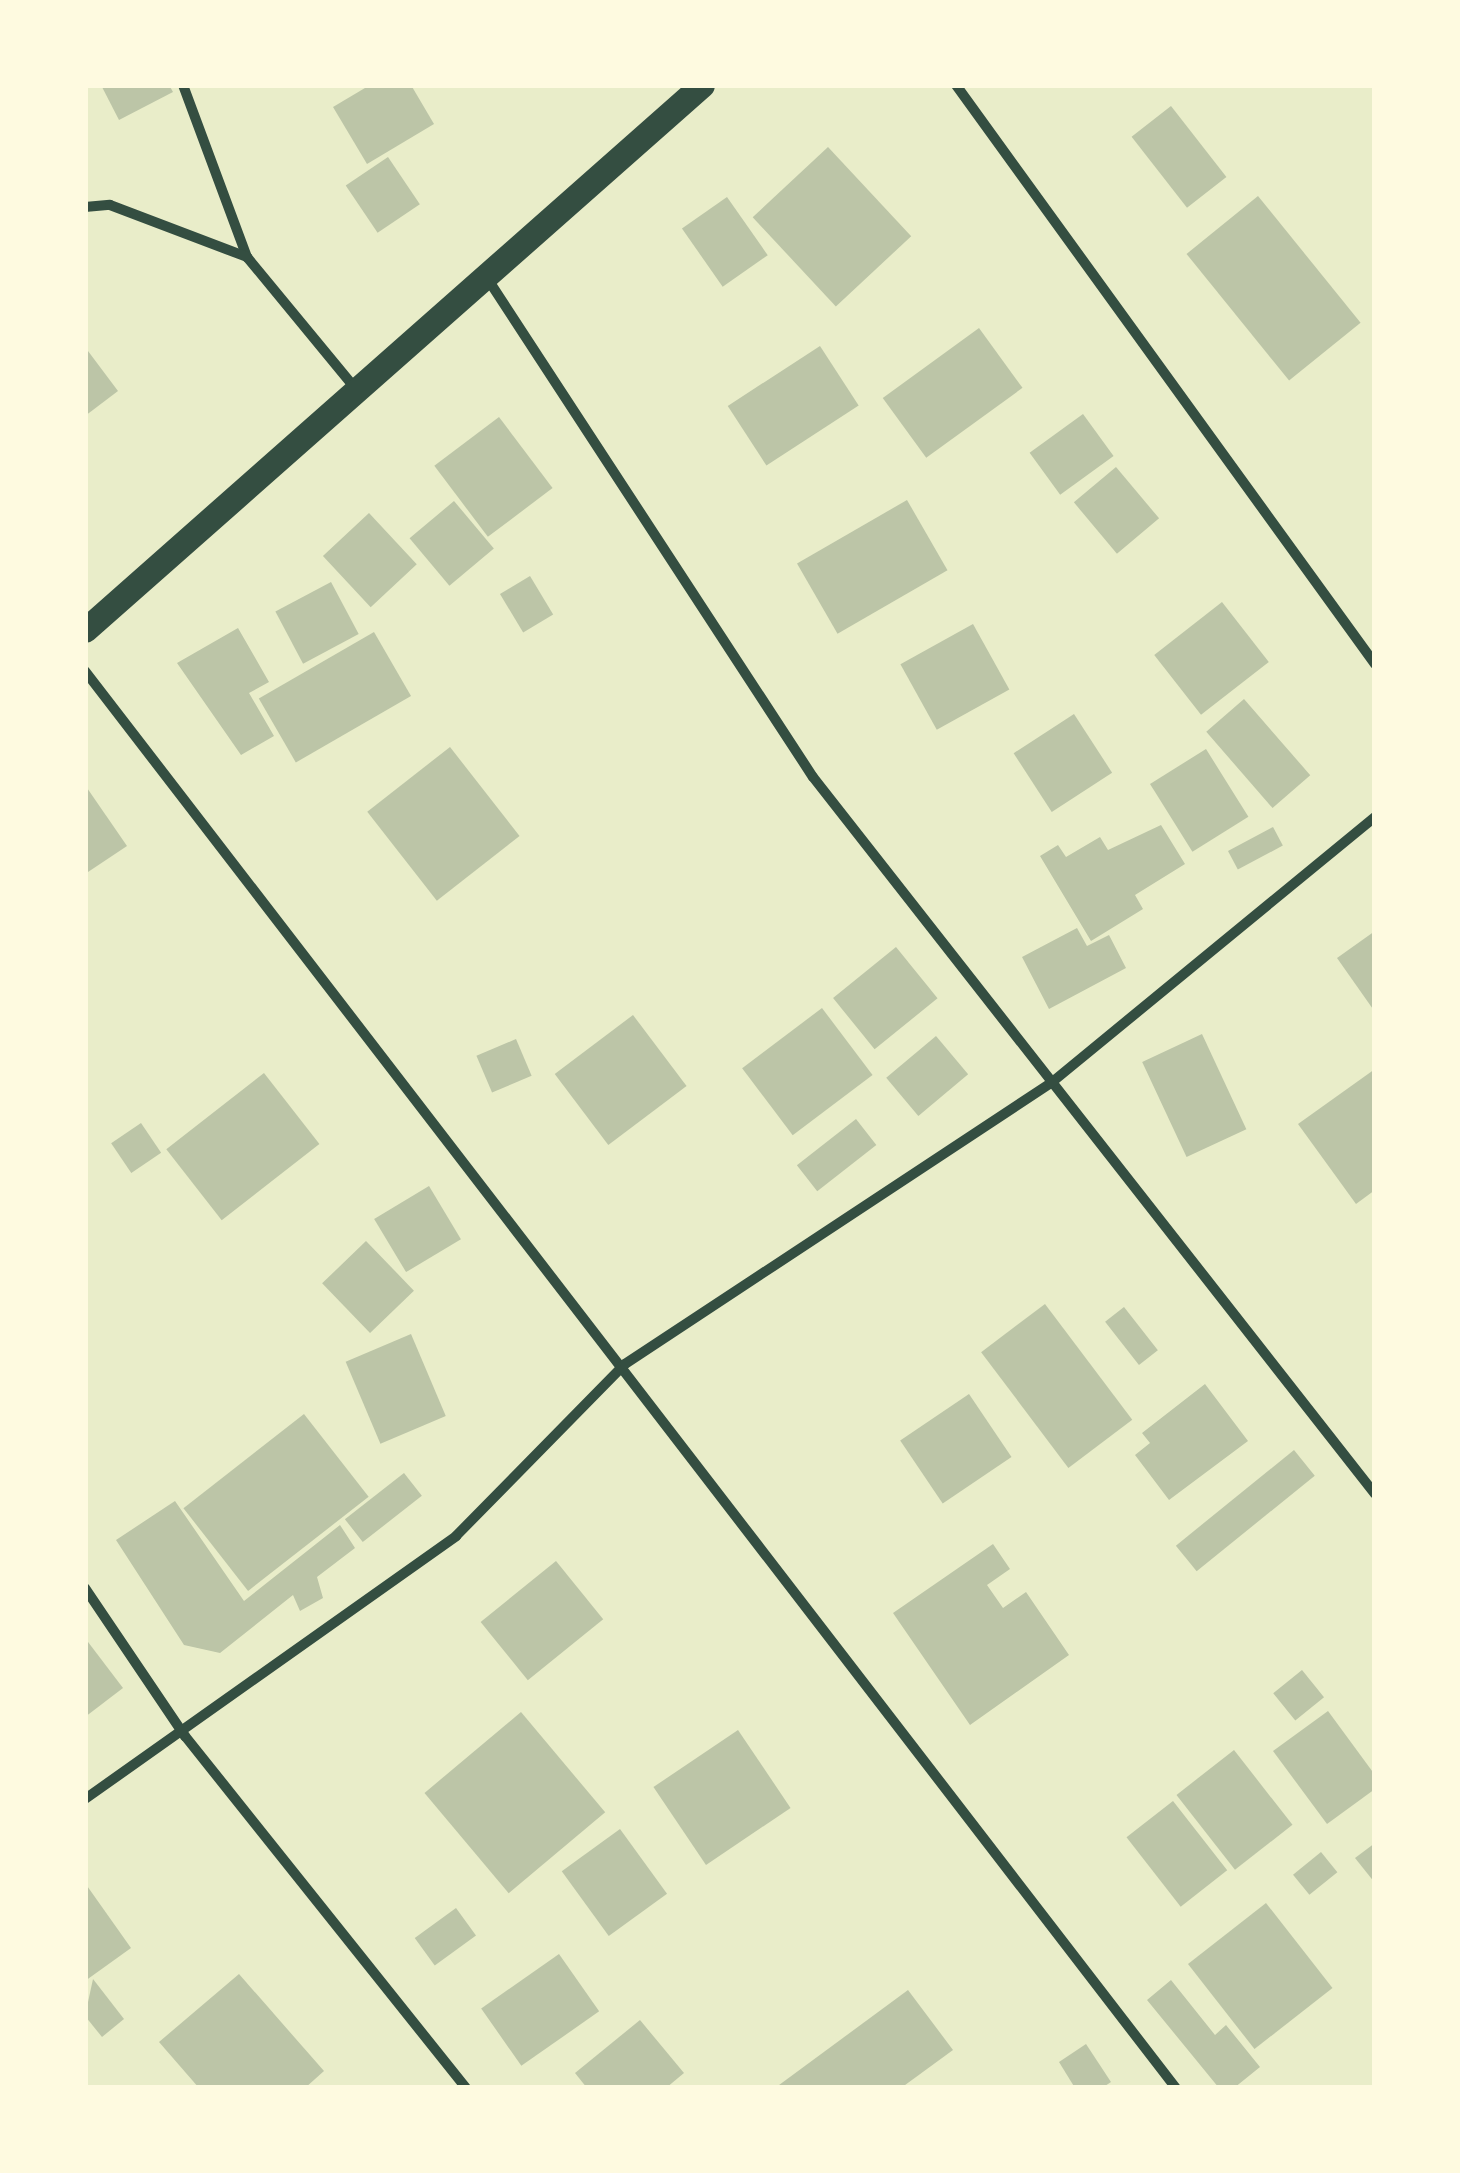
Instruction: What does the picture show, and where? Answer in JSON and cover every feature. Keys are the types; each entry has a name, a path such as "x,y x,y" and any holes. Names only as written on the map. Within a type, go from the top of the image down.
{"main road":[{"path":"85,630 489,281 702,85"}],"street":[{"path":"183,85 247,256 360,394"},
{"path":"956,85 1375,664"},
{"path":"85,207 110,205 247,256"},
{"path":"489,281 813,777 1375,1494"},
{"path":"85,671 625,1364 1176,2088"},
{"path":"85,1799 185,1736 456,1536 625,1364 1052,1083 1375,817"},
{"path":"85,1588 185,1736 466,2088"}],"building":[{"path":"101,85 169,85 173,92 119,120"},
{"path":"370,85 411,85 434,124 367,164 333,107"},
{"path":"1171,106 1226,177 1187,208 1132,137"},
{"path":"828,147 911,236 836,306 753,217"},
{"path":"388,157 420,204 378,233 346,186"},
{"path":"1258,196 1361,323 1289,381 1187,254"},
{"path":"727,197 768,255 723,287 682,229"},
{"path":"979,328 1022,388 926,458 883,398"},
{"path":"820,346 859,406 766,465 728,406"},
{"path":"85,347 118,391 85,416"},
{"path":"1083,414 1114,456 1060,495 1030,453"},
{"path":"499,417 553,488 488,537 434,466"},
{"path":"1116,467 1159,518 1117,554 1074,502"},
{"path":"907,500 948,570 838,634 797,564"},
{"path":"454,501 494,548 449,586 410,538"},
{"path":"369,513 417,564 371,607 323,556"},
{"path":"530,576 553,615 523,633 500,594"},
{"path":"331,582 359,634 303,664 275,612"},
{"path":"1222,602 1269,662 1201,715 1154,655"},
{"path":"973,624 1009,690 937,730 900,664"},
{"path":"238,628 269,682 249,693 274,736 241,755 177,663"},
{"path":"374,632 411,696 296,763 259,698"},
{"path":"1244,699 1310,775 1273,808 1206,732"},
{"path":"1074,714 1112,773 1052,812 1014,753"},
{"path":"450,747 520,836 437,901 367,812"},
{"path":"1206,749 1248,817 1192,852 1150,784"},
{"path":"85,785 127,846 85,874"},
{"path":"1161,825 1185,864 1135,895 1143,909 1091,941 1040,856 1058,845 1066,857 1100,837 1108,850"},
{"path":"1273,827 1283,846 1238,869 1228,851"},
{"path":"1077,928 1087,946 1109,935 1126,968 1049,1009 1022,957"},
{"path":"1375,931 1375,1012 1337,958"},
{"path":"896,947 938,998 875,1049 833,998"},
{"path":"822,1008 873,1075 793,1135 742,1068"},
{"path":"633,1015 687,1086 608,1145 555,1074"},
{"path":"1202,1034 1246,1129 1187,1157 1142,1062"},
{"path":"936,1036 968,1074 918,1116 886,1078"},
{"path":"516,1039 532,1076 492,1093 476,1056"},
{"path":"1375,1069 1375,1190 1356,1204 1298,1124"},
{"path":"264,1073 319,1144 222,1220 166,1149"},
{"path":"856,1119 876,1145 817,1191 797,1165"},
{"path":"141,1123 161,1153 131,1173 111,1143"},
{"path":"429,1186 461,1239 406,1272 374,1219"},
{"path":"366,1241 414,1291 370,1333 322,1283"},
{"path":"1045,1304 1132,1420 1068,1468 981,1352"},
{"path":"1124,1307 1158,1350 1139,1365 1105,1322"},
{"path":"411,1334 446,1416 380,1444 346,1362"},
{"path":"1205,1384 1248,1441 1169,1500 1135,1455 1150,1443 1142,1433"},
{"path":"969,1394 1011,1457 943,1503 900,1440"},
{"path":"304,1414 369,1497 248,1591 183,1508"},
{"path":"1294,1450 1315,1476 1197,1571 1176,1546"},
{"path":"404,1473 422,1496 363,1542 345,1519"},
{"path":"175,1501 244,1601 340,1525 355,1548 317,1577 323,1598 300,1611 293,1595 220,1653 184,1645 116,1540"},
{"path":"993,1544 1010,1569 987,1585 1003,1608 1026,1592 1069,1655 970,1725 893,1613"},
{"path":"556,1561 603,1619 528,1680 481,1622"},
{"path":"85,1638 123,1688 85,1717"},
{"path":"1302,1670 1324,1697 1295,1720 1273,1693"},
{"path":"1328,1711 1375,1775 1375,1789 1327,1824 1273,1751"},
{"path":"521,1712 605,1812 509,1893 424,1793"},
{"path":"738,1730 791,1808 706,1865 653,1787"},
{"path":"1234,1750 1292,1825 1235,1870 1176,1795"},
{"path":"1173,1801 1227,1870 1181,1907 1127,1837"},
{"path":"620,1829 667,1894 609,1936 562,1871"},
{"path":"1375,1843 1375,1883 1355,1858"},
{"path":"1321,1852 1337,1872 1309,1895 1293,1875"},
{"path":"85,1883 131,1948 85,1981"},
{"path":"1266,1903 1332,1988 1254,2049 1188,1964"},
{"path":"456,1908 476,1936 435,1965 415,1938"},
{"path":"559,1954 599,2011 521,2066 481,2008"},
{"path":"239,1974 324,2071 305,2088 199,2088 159,2042"},
{"path":"93,1979 124,2019 102,2037 85,2016"},
{"path":"1171,1980 1215,2035 1226,2025 1260,2067 1234,2088 1219,2088 1147,2000"},
{"path":"908,1990 953,2050 901,2088 775,2088"},
{"path":"640,2020 684,2073 666,2088 587,2088 575,2073"},
{"path":"1086,2044 1111,2082 1102,2088 1075,2088 1059,2062"}]}
